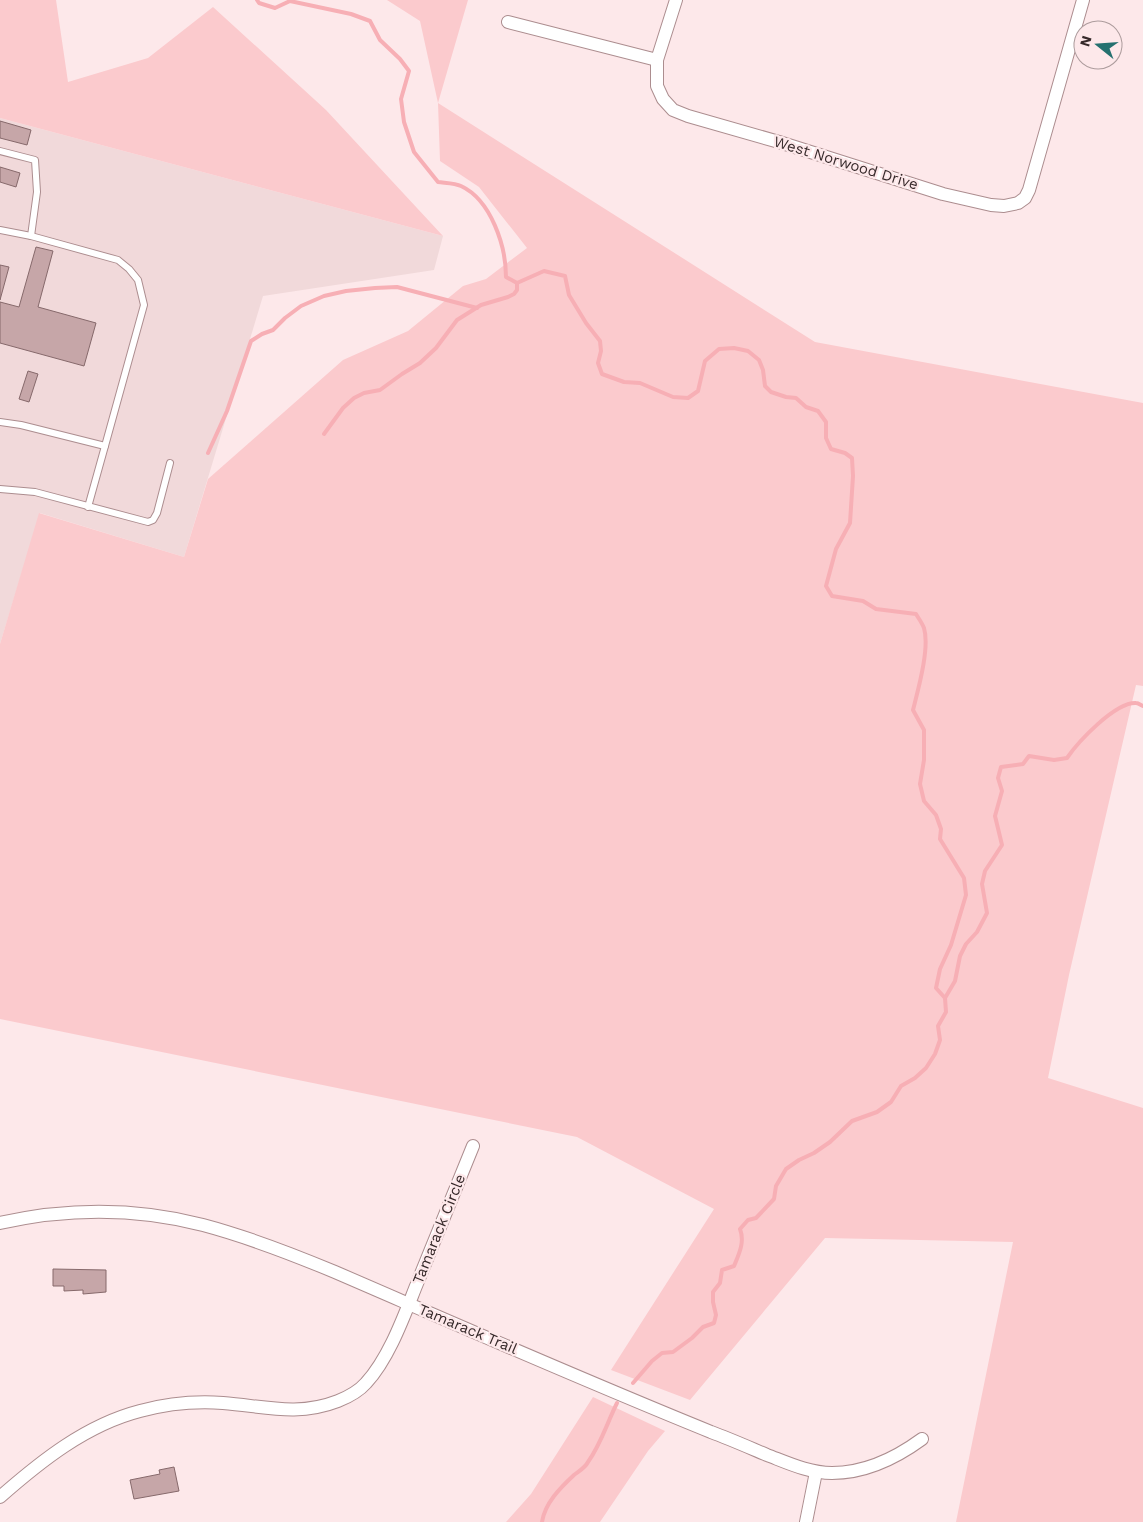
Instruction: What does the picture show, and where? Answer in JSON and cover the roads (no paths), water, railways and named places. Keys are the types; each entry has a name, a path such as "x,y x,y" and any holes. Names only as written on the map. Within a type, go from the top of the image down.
{"street":[{"path":"508,22 657,60 676,0"},
{"name":"West Norwood Drive","path":"657,60 657,86 663,99 674,110 688,116 969,200 1004,206 1018,203 1025,198 1029,190 1083,0"},
{"name":"Tamarack Circle","path":"0,1497 35,1467 80,1437 96,1427 130,1414 175,1405 208,1402 278,1410 307,1410 346,1397 366,1383 384,1357 409,1304 473,1146"},
{"name":"Tamarack Trail","path":"0,1223 41,1216 93,1212 142,1214 202,1225 254,1240 335,1272 674,1417 789,1464 816,1472 832,1473 871,1466 889,1460 922,1439"},
{"path":"806,1522 816,1472"}],"lane":[{"path":"0,151 35,160 37,192 31,236"},
{"path":"0,230 31,236 118,260 129,268 138,280 144,305 88,507"},
{"path":"0,422 21,425 105,446"},
{"path":"0,489 35,492 148,522 153,520 157,514 170,463"}],"waterway":[{"path":"257,0 259,3 275,8 290,1 351,14 370,21 380,40 400,59 409,71 401,99 404,122 414,152 438,182 461,186 481,202 495,225 500,238 506,277 517,283 544,271 565,276 569,295 586,323 600,341 601,351 598,363 602,374 624,382 640,383 673,397 688,398 698,391 705,361 719,349 734,348 748,351 759,360 763,370 765,386 771,392 796,398 806,407 818,411 826,422 826,438 831,449 845,453 852,458 853,476 850,523 836,549 826,586 832,596 863,601 876,609 916,614 924,628 926,646 913,710 924,730 924,760 920,784 924,801 936,815 941,829 940,839 964,878 966,895 951,945 940,969 936,988 945,998 946,1012 938,1026 940,1040 935,1054 926,1068 915,1078 901,1086 891,1102 877,1112 852,1121 830,1142 786,1169 776,1186 774,1199 756,1218 748,1220 740,1229 742,1243 734,1266 722,1270 720,1283 713,1292 716,1315 714,1323 703,1327 673,1352 662,1353 652,1361 633,1383"},
{"path":"324,434 343,408 354,398 364,393 380,390 420,363 436,348 457,320 481,305 514,294 517,290 517,283"},
{"path":"208,453 227,411 251,341 273,330 301,306 324,296 346,291 397,287 477,308"},
{"path":"945,998 955,981 960,956 966,944 977,932 987,913 982,884 985,871 1002,845 995,816 1002,791 998,778 1001,767 1023,764 1029,756 1054,760 1067,758 1088,733 1118,709 1127,704 1136,703 1143,706"},
{"path":"542,1522 546,1508 554,1496 585,1466 593,1455 617,1403"}]}
